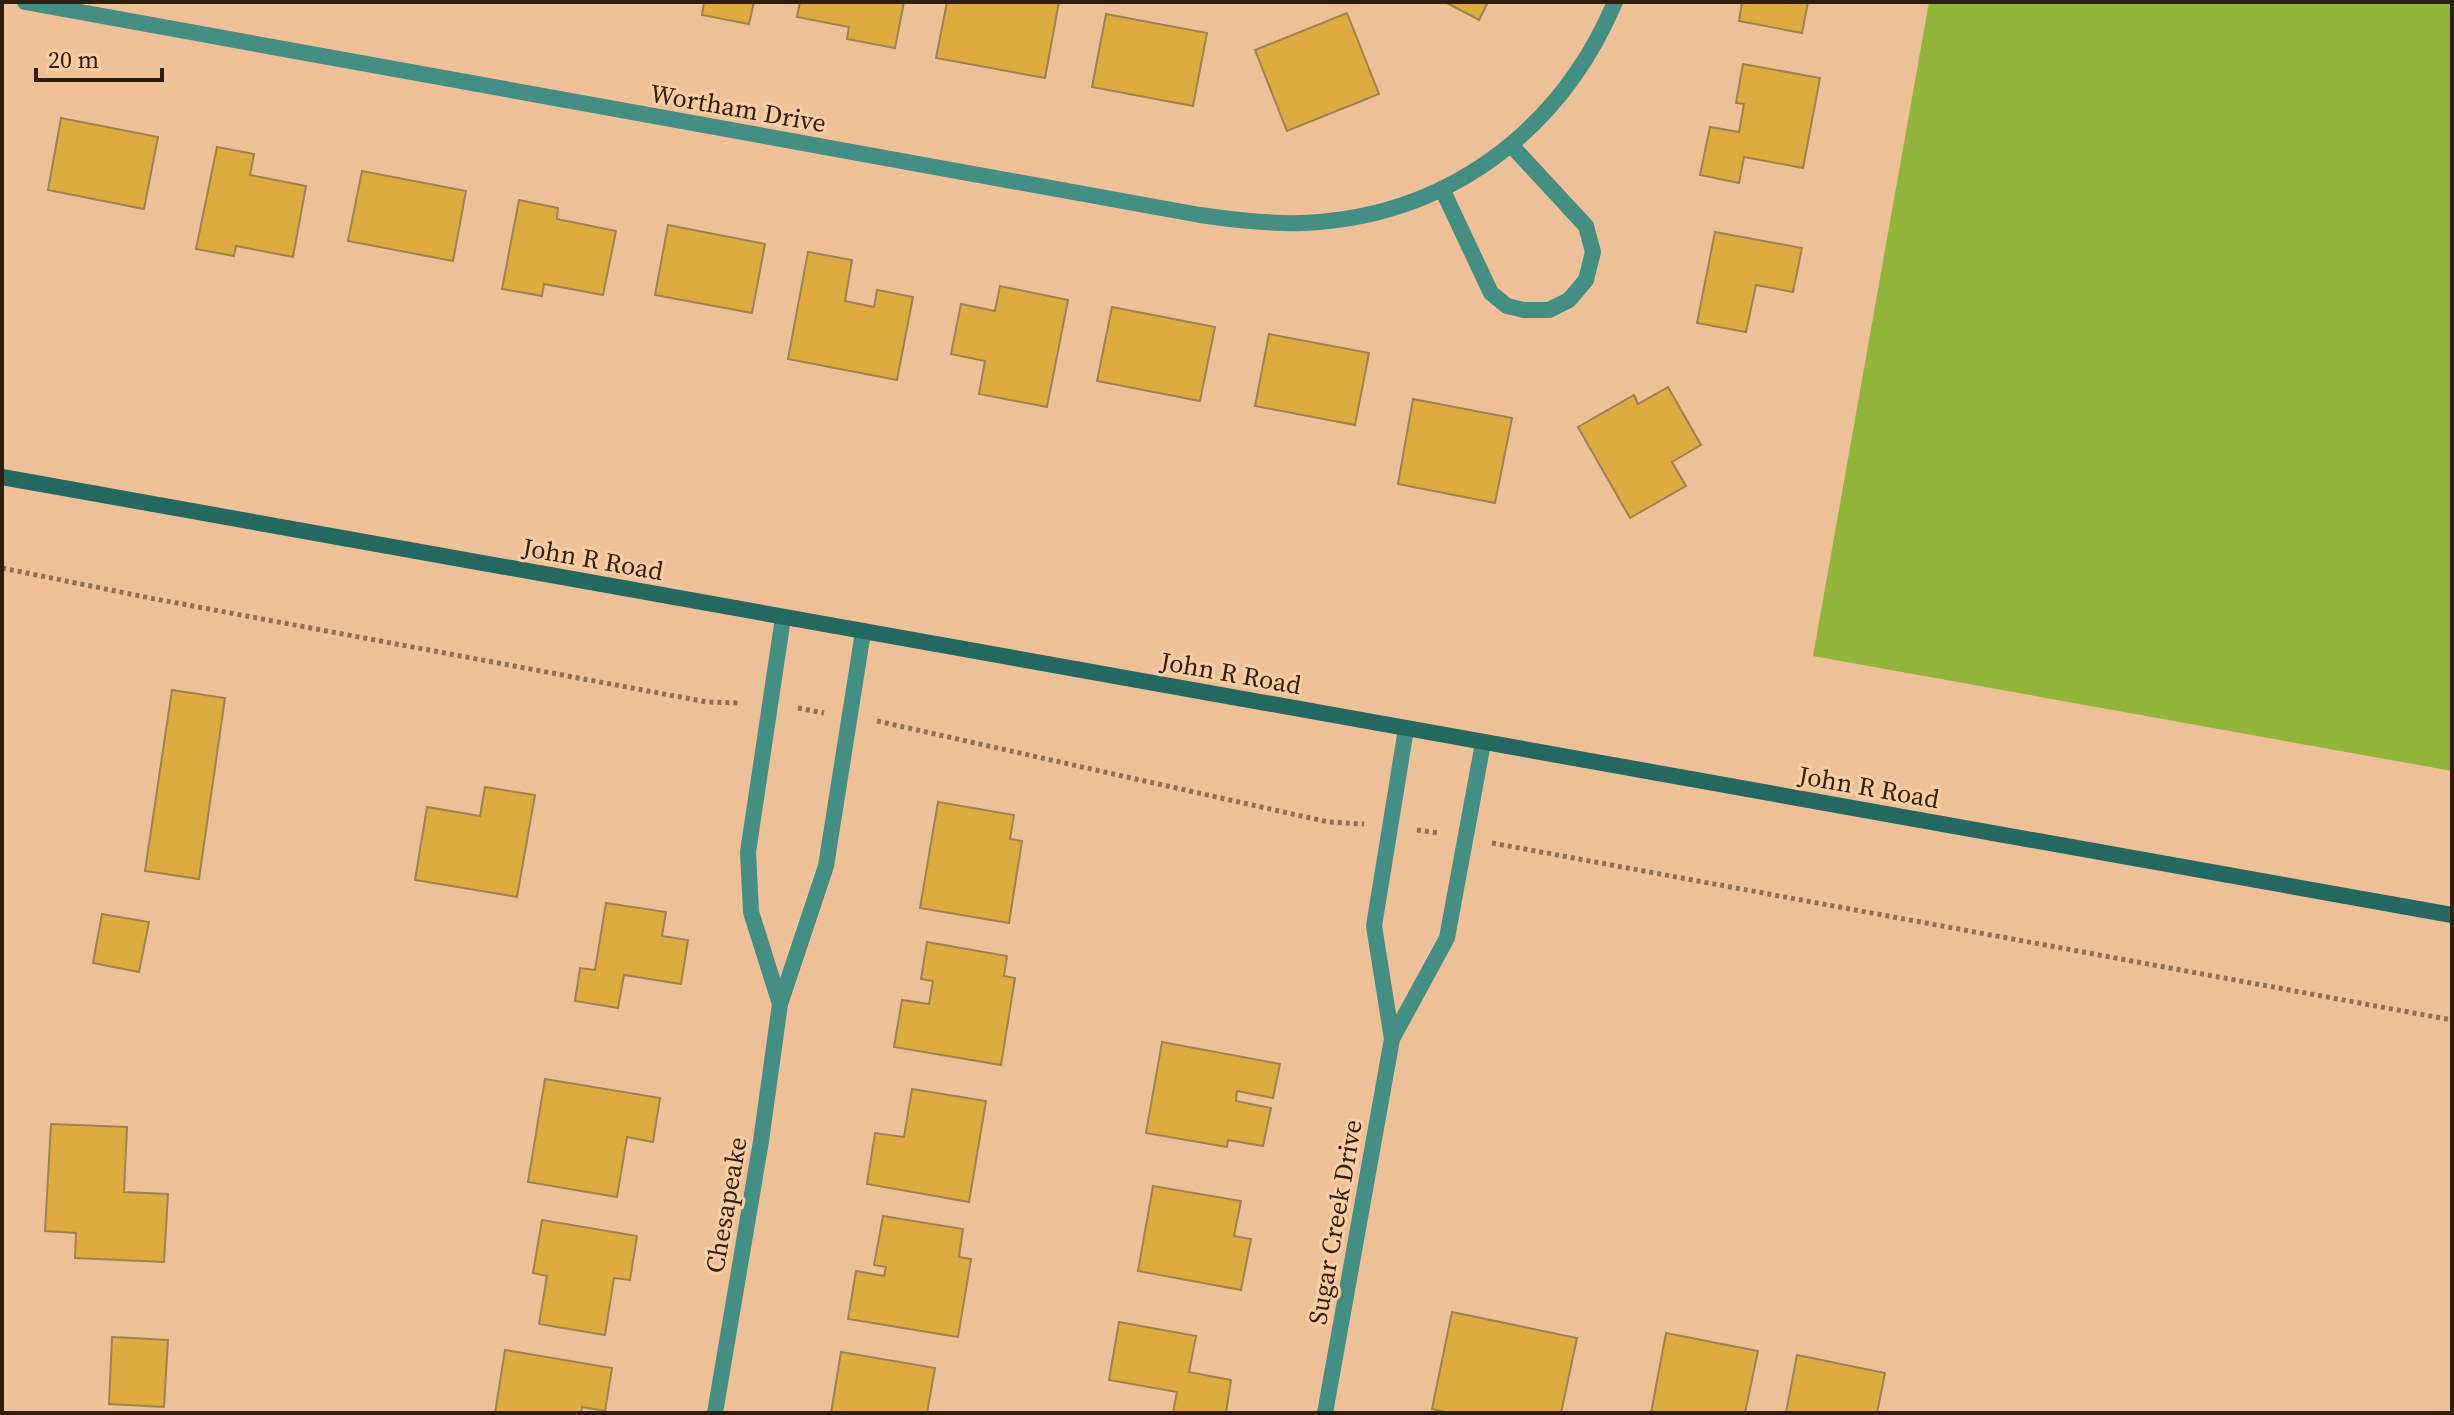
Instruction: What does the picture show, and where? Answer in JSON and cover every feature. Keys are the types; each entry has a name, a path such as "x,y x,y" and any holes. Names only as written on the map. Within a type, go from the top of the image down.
{"main road":[{"name":"John R Road","path":"2,477 2452,915"}],"street":[{"name":"Wortham Drive","path":"25,2 1200,215 1304,223 1379,211 1442,189 1512,146 1576,72 1603,30 1615,2"},
{"path":"1442,189 1491,293 1507,306 1524,310 1549,310 1569,300 1586,280 1593,252 1586,226 1512,146"},
{"name":"Chesapeake","path":"780,1004 751,912 748,852 783,618"},
{"name":"Chesapeake","path":"715,1413 761,1141 780,1004 826,866 863,632"},
{"name":"Sugar Creek Drive","path":"1392,1039 1374,926 1406,729"},
{"name":"Sugar Creek Drive","path":"1325,1413 1392,1039 1447,938 1483,743"}],"path":[{"path":"2,568 136,596 707,702 770,703 880,721 1328,822 1390,825 1465,838 2452,1020"}],"green space":[{"path":"1929,2 2452,2 2452,771 1813,656"}],"building":[{"path":"704,2 754,2 749,24 702,15"},
{"path":"800,2 904,2 895,48 847,39 849,27 797,17"},
{"path":"947,2 1059,2 1045,78 936,58"},
{"path":"1445,2 1488,2 1479,20"},
{"path":"1742,2 1808,2 1802,33 1739,21"},
{"path":"1347,13 1379,94 1287,131 1255,50"},
{"path":"1106,14 1207,33 1193,106 1092,87"},
{"path":"1743,64 1820,78 1803,168 1744,157 1739,183 1700,175 1710,127 1739,132 1744,104 1736,103"},
{"path":"61,118 158,137 144,209 48,190"},
{"path":"217,147 254,154 250,175 306,186 293,257 236,246 234,256 196,249"},
{"path":"362,171 466,191 453,261 348,241"},
{"path":"519,200 558,208 557,219 616,231 603,295 544,284 542,296 502,289"},
{"path":"668,225 765,244 752,313 655,295"},
{"path":"1715,232 1802,248 1793,292 1756,285 1746,332 1697,323"},
{"path":"808,252 852,260 845,301 874,307 877,290 913,297 897,380 788,359"},
{"path":"1000,286 1068,300 1047,407 979,394 985,361 951,354 961,304 995,311"},
{"path":"1112,307 1215,327 1200,401 1097,381"},
{"path":"1269,334 1369,353 1355,425 1255,406"},
{"path":"1668,387 1701,445 1672,462 1686,486 1630,518 1578,427 1634,395 1638,404"},
{"path":"1413,399 1512,418 1495,503 1398,484"},
{"path":"172,690 225,698 199,879 145,871"},
{"path":"485,787 535,795 517,897 415,880 427,807 480,816"},
{"path":"938,802 1014,815 1010,839 1022,841 1009,923 920,908"},
{"path":"606,903 666,912 662,936 688,940 681,984 624,975 618,1008 575,1001 580,968 595,970"},
{"path":"102,914 149,922 139,972 93,963"},
{"path":"927,942 1007,956 1004,976 1015,978 1001,1065 894,1047 902,1000 929,1004 933,981 921,979"},
{"path":"1162,1042 1280,1064 1273,1098 1237,1091 1236,1101 1271,1108 1263,1146 1228,1140 1227,1147 1146,1133"},
{"path":"545,1079 660,1098 653,1142 627,1137 617,1197 528,1182"},
{"path":"912,1089 986,1101 969,1202 867,1184 875,1133 904,1137"},
{"path":"51,1124 127,1127 124,1192 168,1194 164,1262 75,1258 76,1233 45,1231"},
{"path":"1153,1186 1241,1201 1234,1236 1251,1239 1241,1290 1138,1271"},
{"path":"883,1216 963,1229 959,1257 971,1259 958,1337 848,1319 856,1271 884,1276 886,1267 874,1265"},
{"path":"542,1220 637,1236 630,1280 614,1278 605,1335 539,1324 547,1276 533,1273"},
{"path":"1452,1312 1577,1338 1561,1413 1450,1413 1432,1409"},
{"path":"1119,1322 1196,1336 1189,1372 1231,1380 1226,1413 1173,1412 1177,1392 1109,1380"},
{"path":"1666,1333 1758,1351 1745,1413 1651,1413"},
{"path":"112,1337 168,1340 164,1407 109,1404"},
{"path":"505,1350 612,1368 605,1411 582,1407 581,1413 495,1413"},
{"path":"841,1352 935,1368 927,1413 831,1413"},
{"path":"1797,1355 1885,1373 1877,1413 1786,1413"}]}
